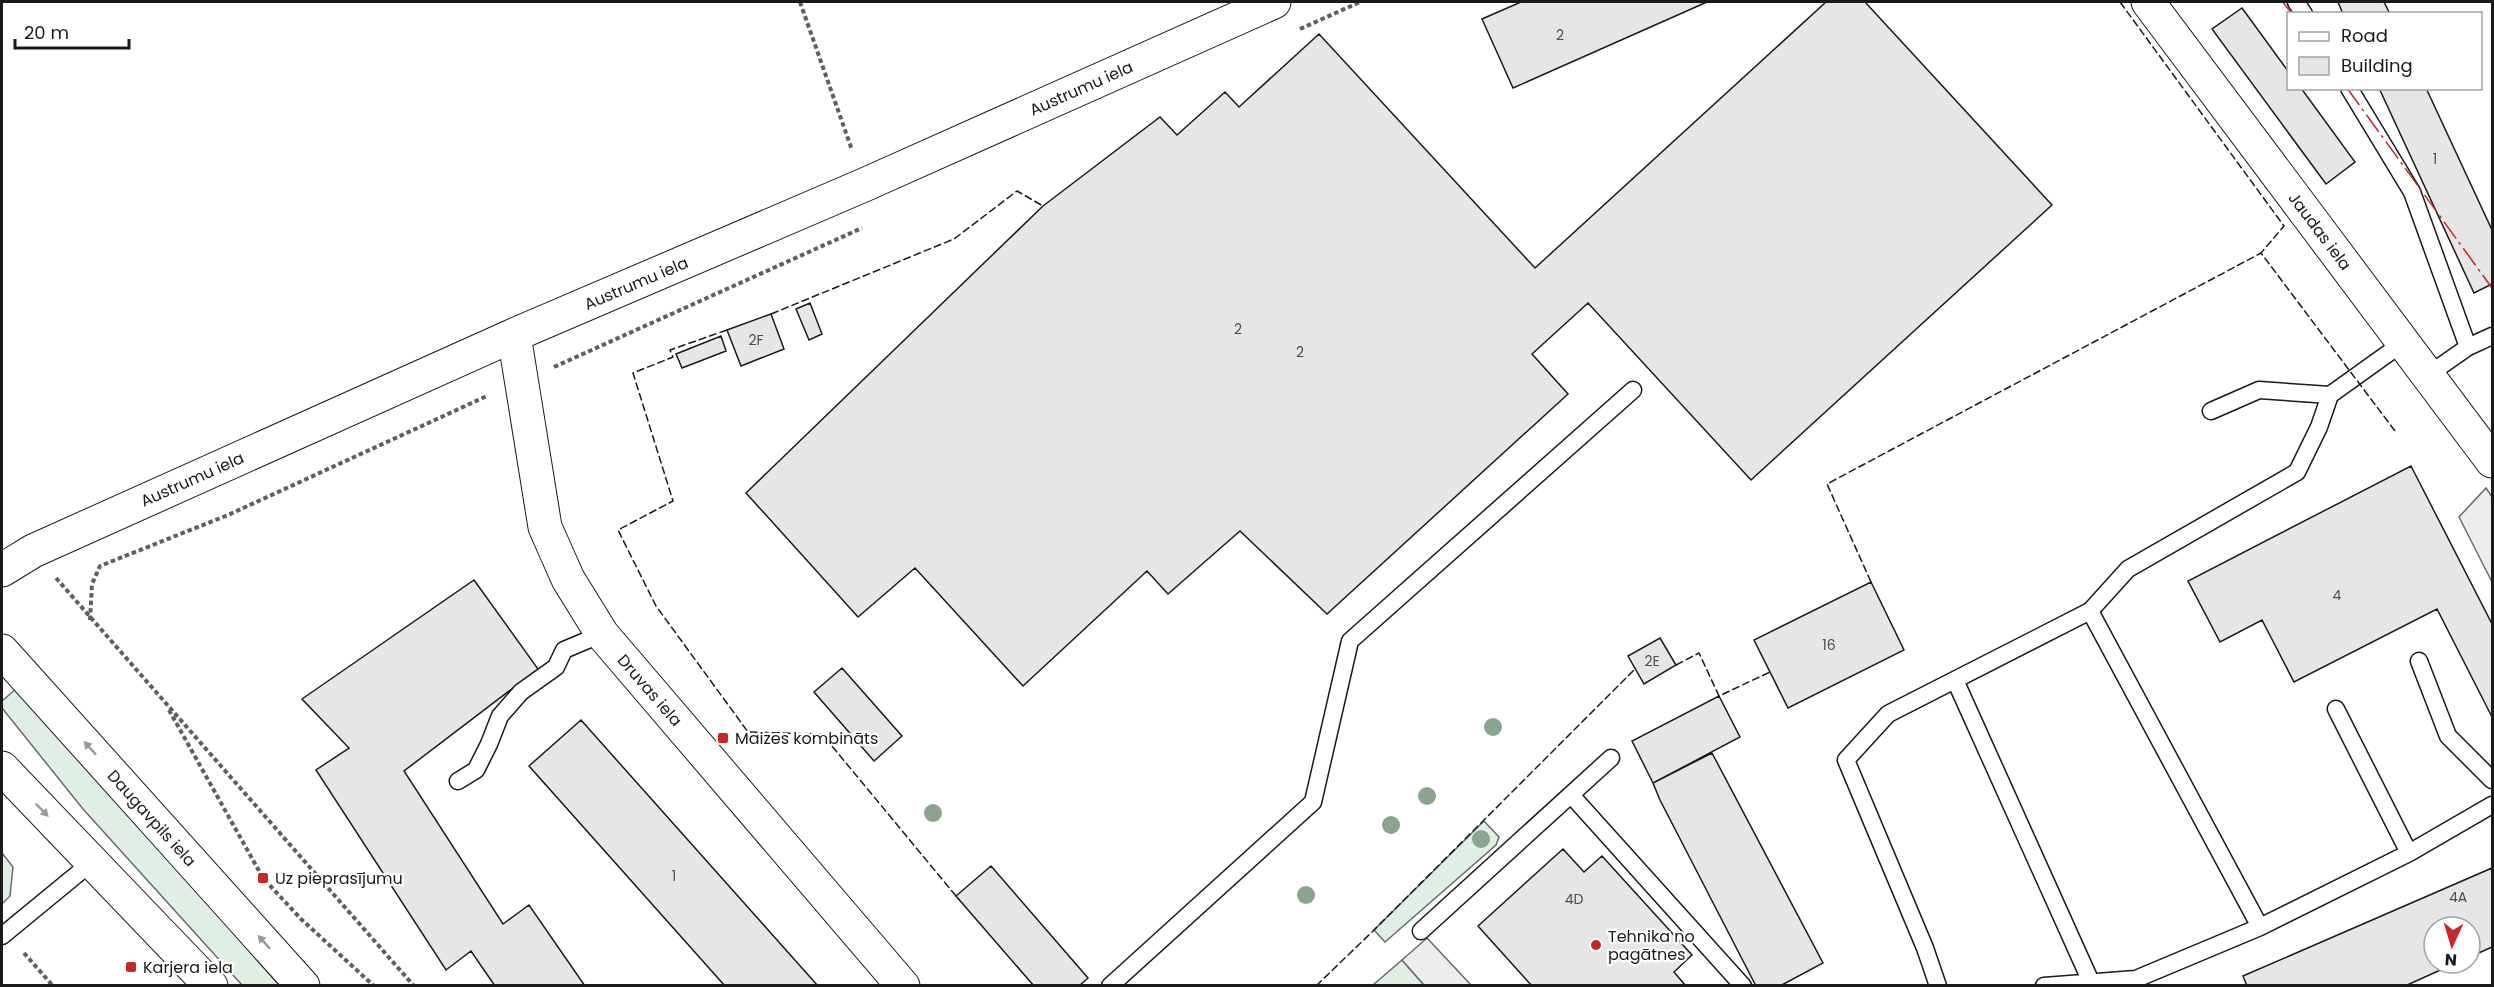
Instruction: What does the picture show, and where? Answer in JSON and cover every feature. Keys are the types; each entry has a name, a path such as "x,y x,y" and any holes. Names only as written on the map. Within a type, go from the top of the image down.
{"main road":[{"name":"Austrumu iela","path":"2,570 33,550 514,335 864,185 1274,2"},
{"name":"Jaudas iela","path":"2148,2 2493,461"},
{"name":"Druvas iela","path":"514,335 545,527 568,579 602,634 903,986"},
{"name":"Daugavpils iela","path":"2,651 303,986"},
{"path":"2,768 211,986"}],"lane":[{"path":"2350,90 2412,192 2468,347"},
{"path":"2427,375 2468,347 2493,336"},
{"path":"1938,986 1925,948 1846,760 1888,714 2090,611 2128,569 2297,472 2319,428 2330,395 2404,342"},
{"path":"1110,986 1313,802 1350,641 1633,390"},
{"path":"2211,411 2259,390 2330,395"},
{"path":"2090,611 2260,927"},
{"path":"458,781 476,770 500,716 521,692 556,667 564,650 602,634"},
{"path":"2419,661 2448,736 2493,780"},
{"path":"1955,680 2091,982"},
{"path":"2336,709 2409,853"},
{"path":"1421,931 1572,796 1611,758"},
{"path":"1572,796 1743,986"},
{"path":"2044,986 2136,979 2260,927 2409,853 2493,805"},
{"path":"4,935 92,862"}],"path":[{"path":"800,2 864,185"},
{"path":"1294,31 1359,2"},
{"path":"414,986 165,702 90,620 92,584 100,566 228,514 869,225"},
{"path":"165,702 262,878 300,919 374,986"},
{"path":"4,935 53,986"}],"green space":[{"path":"17,688 279,985 242,985 83,809 2,708 2,701"},
{"path":"1484,821 1499,837 1496,845 1385,942 1374,930"},
{"path":"2,853 13,867 10,896 2,904"},
{"path":"1402,960 1424,985 1373,985"}],"shaded area":[{"path":"2486,488 2492,497 2492,582 2459,517"},
{"path":"1427,938 1471,985 1424,985 1402,960"}],"building":[{"path":"1521,2 1707,2 1513,88 1482,19"},
{"path":"1826,2 1865,2 2052,205 1751,480 1588,303 1532,354 1568,394 1327,614 1240,531 1168,594 1147,571 1023,686 915,568 858,617 746,493 1043,206 1160,117 1177,135 1225,92 1239,107 1319,34 1535,268"},
{"path":"2338,2 2384,2 2389,12 2342,12"},
{"path":"2242,8 2287,70 2287,90 2302,90 2355,162 2326,184 2212,29"},
{"path":"2380,90 2427,90 2492,230 2492,284 2474,293"},
{"path":"810,303 822,334 809,340 796,309"},
{"path":"771,314 784,349 741,366 727,330"},
{"path":"721,336 726,351 682,368 676,354"},
{"path":"2411,466 2492,624 2492,717 2437,609 2294,682 2262,620 2220,642 2188,581"},
{"path":"474,580 538,669 404,771 503,924 529,905 585,986 495,986 471,951 446,970 316,770 349,748 302,699"},
{"path":"1871,582 1904,650 1788,708 1754,640"},
{"path":"1660,638 1676,665 1644,684 1628,656"},
{"path":"842,668 902,736 874,761 814,692"},
{"path":"1719,696 1740,737 1653,783 1632,741"},
{"path":"581,720 818,986 725,986 529,766"},
{"path":"1712,753 1823,963 1780,986 1756,986 1653,783"},
{"name":"Tehnika no pagātnes","path":"1563,849 1584,872 1602,856 1692,955 1674,972 1686,986 1532,986 1478,926"},
{"path":"991,866 1088,978 1079,986 1034,986 956,896"},
{"path":"2492,868 2492,947 2482,952 2482,915 2422,915 2422,975 2429,975 2405,986 2247,986 2243,976"}],"fence":[{"path":"2120,2 2284,226 2261,253"},
{"path":"771,314 954,239 1017,191 1043,206"},
{"path":"1871,582 1827,484 2261,253 2395,431"},
{"path":"727,330 670,350 673,357 633,373 673,501 618,530 656,606 748,732 822,734 956,896"},
{"path":"1676,665 1699,653 1719,696 1770,672"},
{"path":"1316,986 1636,668"}],"power":[{"path":"2283,2 2290,12"},
{"path":"2348,90 2492,288"}],"place":[{"name":"Maizes kombināts","path":"723,738"},
{"name":"Uz pieprasījumu","path":"263,878"},
{"name":"Tehnika no pagātnes","path":"1596,945"},
{"name":"Karjera iela","path":"131,967"}]}
